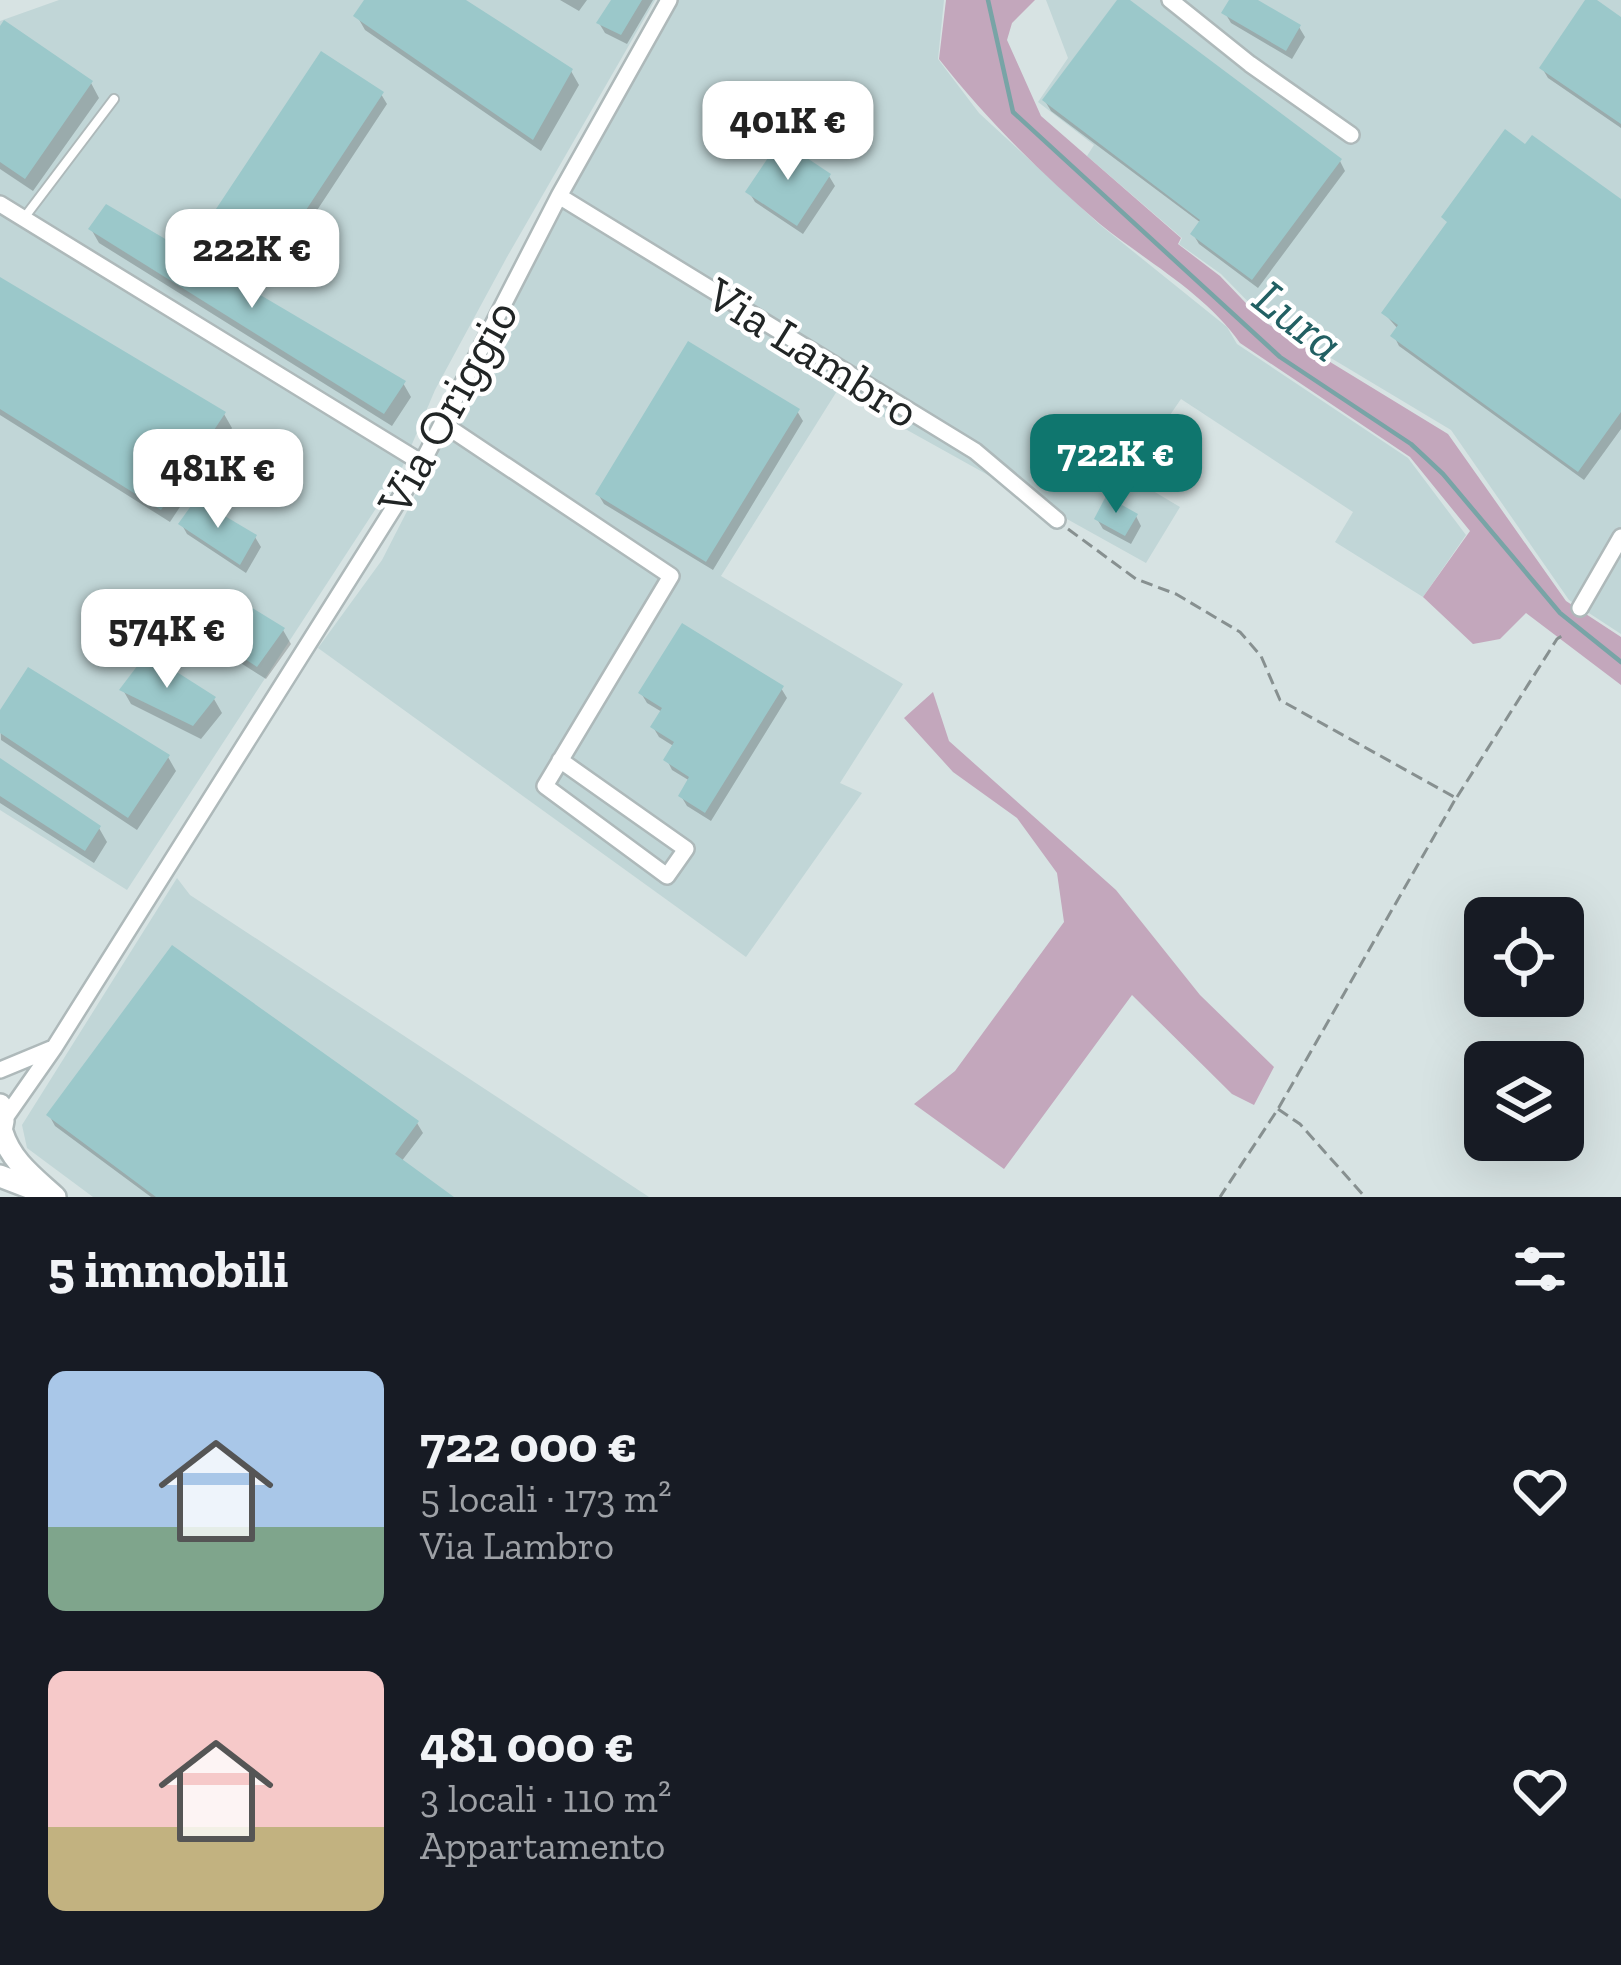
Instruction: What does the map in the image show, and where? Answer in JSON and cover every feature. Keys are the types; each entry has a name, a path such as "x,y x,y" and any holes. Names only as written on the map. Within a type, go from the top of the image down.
{"main road":[{"path":"1,1124 7,1150 54,1197"},
{"path":"0,1176 54,1197"}],"street":[{"name":"Via Origgio","path":"1,1124 422,463 559,196 669,0"},
{"path":"1170,0 1351,135"},
{"name":"Via Lambro","path":"559,196 975,452 1058,520"},
{"path":"0,204 422,463"},
{"path":"442,423 671,576 544,786 667,876 686,849 560,760"},
{"path":"1580,608 1621,537"},
{"path":"0,1070 53,1048"}],"lane":[{"path":"24,218 114,99"}],"path":[{"path":"1058,520 1098,555 1136,579 1176,594 1240,632 1261,656 1280,700 1456,798"},
{"path":"1220,1197 1278,1109 1456,798 1557,639 1565,634"},
{"path":"1278,1109 1300,1124 1365,1197"}],"shaded area":[{"path":"59,0 655,0 435,390 401,470 127,890 0,810 0,21"},
{"path":"677,0 944,0 938,59 979,113 1099,224 1227,327 1237,344 1408,458 1466,535 1423,597 1335,542 1353,512 1181,399 1128,476 1180,507 1146,563 837,391 721,576 903,684 840,783 862,793 746,957 318,648 382,560 581,172"},
{"path":"946,0 1035,0 1012,23 1007,40 1041,116 1181,238 1178,244 1220,276 1263,321 1448,434 1566,601 1621,637 1621,685 1526,613 1500,639 1473,644 1423,597 1470,531 1410,457 1240,343 1193,293 1100,224 1015,145 939,59"},
{"path":"1046,0 1621,0 1621,634 1569,600 1451,430 1264,318 1221,274 1179,244 1182,238 1087,156 1094,145 1038,102 1068,58"},
{"path":"933,692 949,741 1116,890 1200,995 1274,1067 1254,1105 1232,1094 1132,995 1004,1169 914,1104 955,1071 1064,922 1057,873 1017,818 953,772 904,718"},
{"path":"177,878 190,895 649,1197 93,1197 27,1148 22,1125"}],"building":[{"path":"364,0 466,0 573,69 533,140 353,16"},
{"path":"611,0 642,0 621,35 596,23"},
{"path":"1117,0 1130,0 1342,159 1252,280 1190,234 1200,220 1042,100"},
{"path":"1229,0 1258,0 1301,25 1286,51 1221,13"},
{"path":"1585,0 1597,0 1621,17 1621,124 1539,68"},
{"path":"4,20 93,81 25,179 0,162 0,26"},
{"path":"321,51 384,92 277,254 214,212"},
{"path":"1505,129 1525,144 1532,135 1621,199 1621,412 1578,472 1390,336 1398,325 1381,313 1447,222 1441,217"},
{"path":"780,140 831,174 797,226 745,192"},
{"path":"106,204 406,381 384,414 88,229"},
{"path":"0,277 226,412 161,510 0,409"},
{"path":"688,341 800,409 706,562 595,494"},
{"path":"1106,496 1138,514 1125,536 1094,519"},
{"path":"196,499 257,535 240,565 178,524"},
{"path":"228,593 285,628 257,667 202,631"},
{"path":"682,623 784,686 705,813 678,796 689,777 663,760 674,742 650,727 662,708 638,693"},
{"path":"147,653 216,697 193,726 119,690"},
{"path":"28,667 170,755 128,818 0,733 0,710"},
{"path":"0,758 101,826 85,851 0,796"},
{"path":"172,945 419,1121 395,1154 454,1197 156,1197 46,1115"}],"waterway":[{"name":"Lura","path":"988,0 1013,112 1280,357 1411,444 1443,474 1560,613 1621,662"}]}
